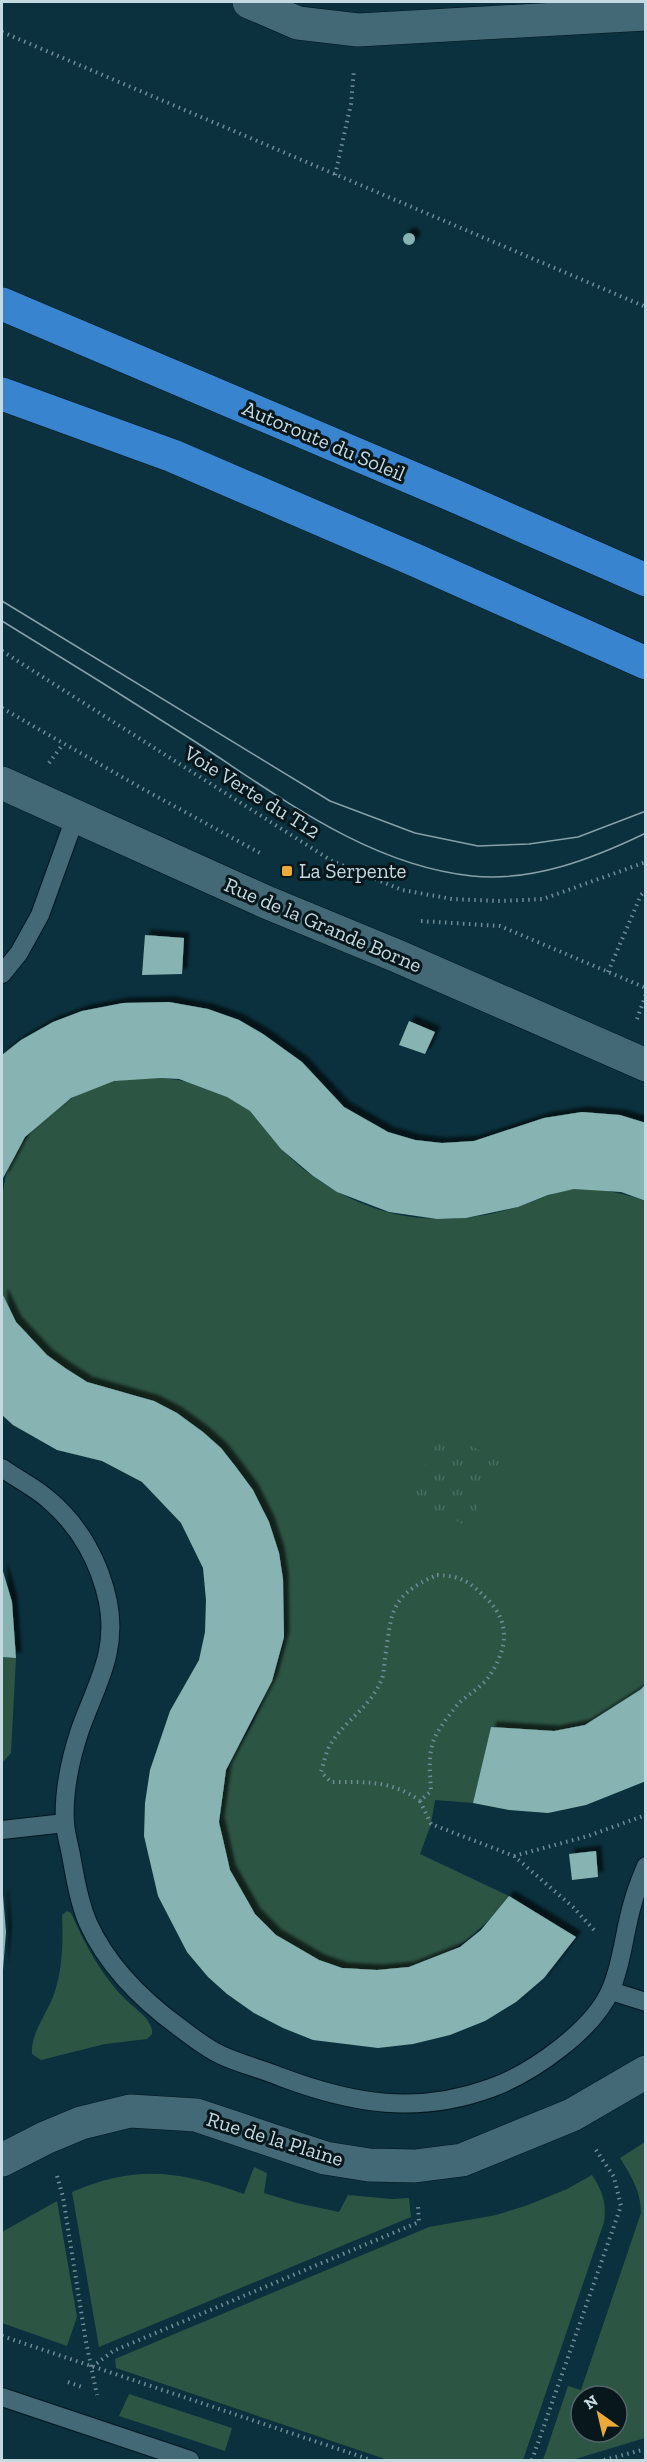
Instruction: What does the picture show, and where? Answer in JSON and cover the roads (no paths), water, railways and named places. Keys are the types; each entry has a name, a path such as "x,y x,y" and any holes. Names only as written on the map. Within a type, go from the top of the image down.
{"highway":[{"name":"Autoroute du Soleil","path":"2,304 450,494 645,580"},
{"path":"2,394 173,456 415,560 645,663"}],"street":[{"path":"249,2 298,23 358,30 645,14"},
{"name":"Rue de la Grande Borne","path":"2,783 75,818 266,902 397,956 645,1065"},
{"name":"Rue de la Plaine","path":"2,2160 81,2123 130,2111 196,2115 325,2158 369,2165 415,2166 462,2160 572,2115 645,2072"}],"lane":[{"path":"2,974 19,953 40,915 75,818"},
{"path":"2,1468 48,1499 78,1529 98,1568 108,1604 112,1643 80,1730 67,1776 65,1823 76,1882 88,1923 109,1959 136,1991 161,2014 221,2055 331,2095 375,2103 410,2105 453,2099 493,2088 551,2056 578,2032 611,1990 633,1902 645,1866"},
{"path":"2,1830 65,1823"},
{"path":"611,1990 645,2002"},
{"path":"2,2397 189,2460"}],"tram line":[{"path":"2,601 330,801 415,833 478,846 529,844 578,837 646,811"},
{"path":"2,621 292,805 360,843 396,858 433,869 472,876 517,875 540,872 583,860 646,833"}],"place":[{"name":"La Serpente","path":"287,871"}]}
